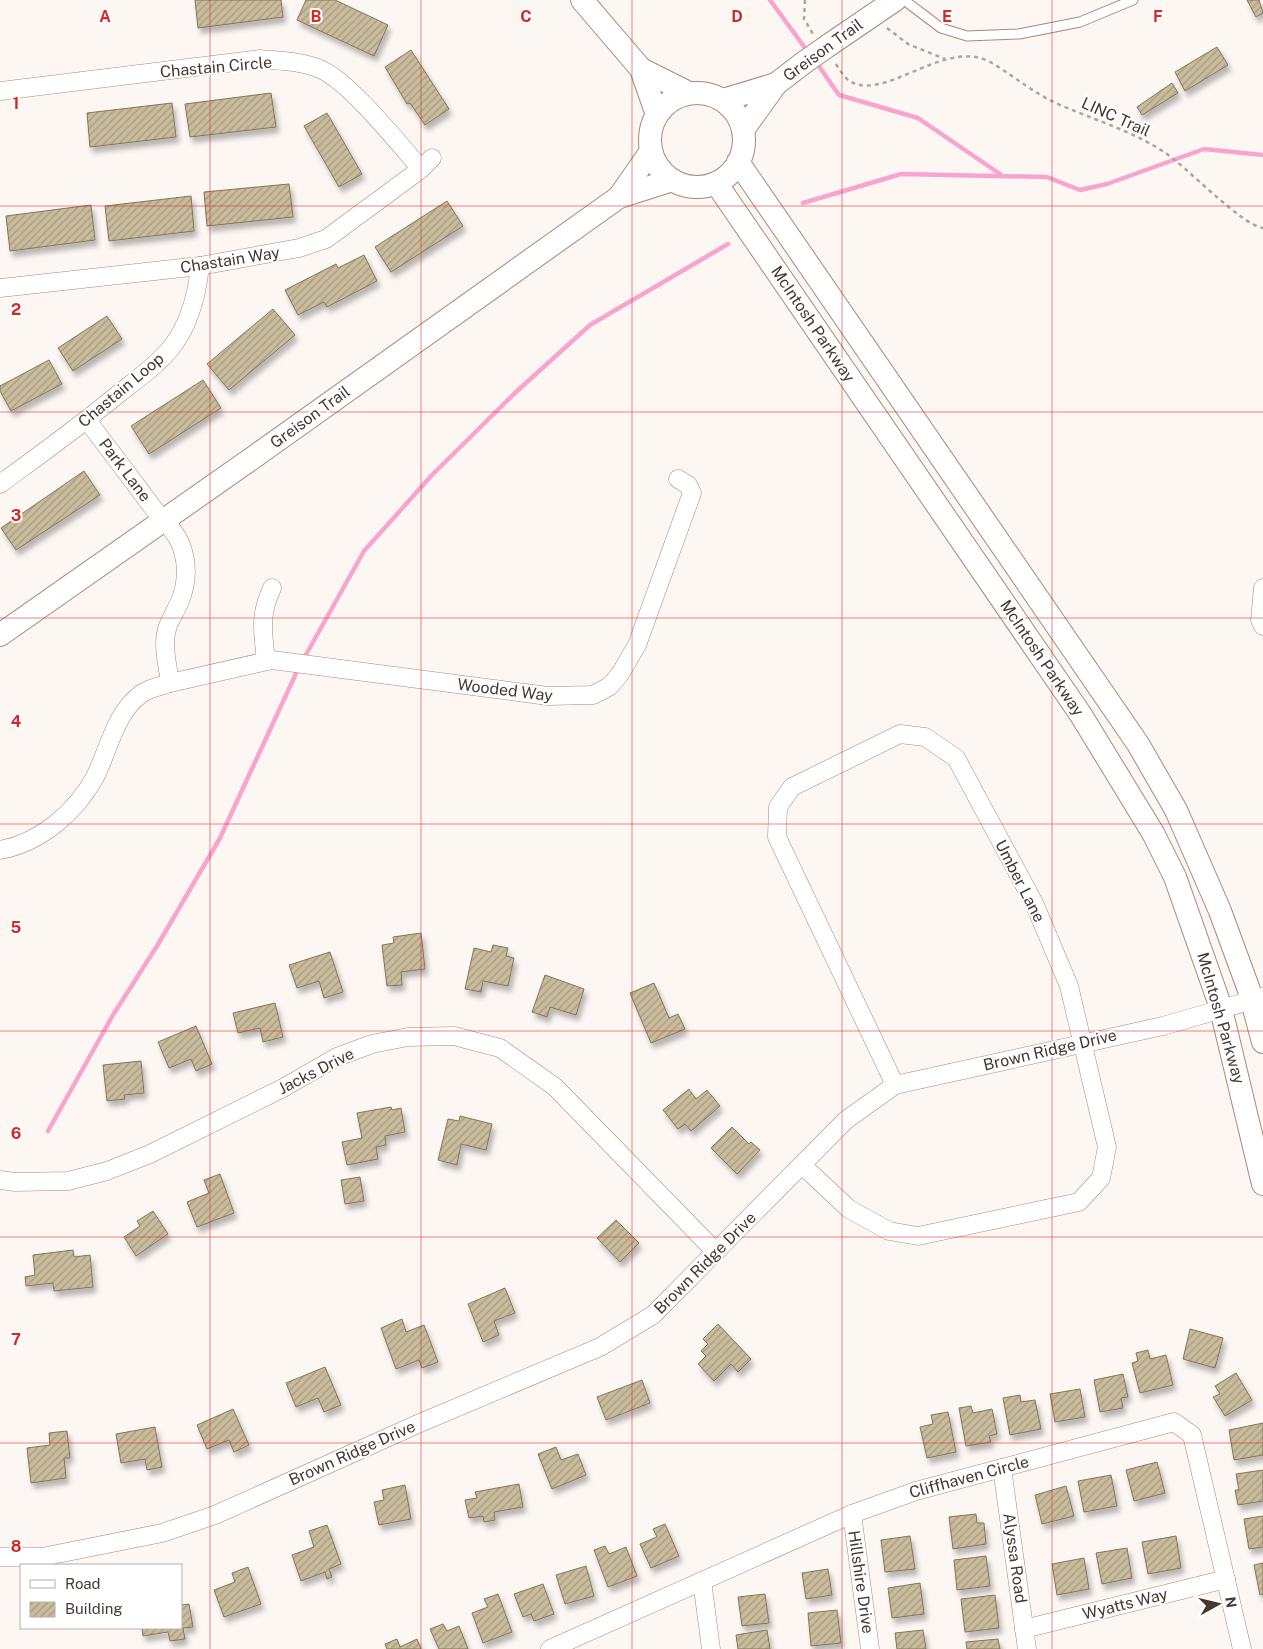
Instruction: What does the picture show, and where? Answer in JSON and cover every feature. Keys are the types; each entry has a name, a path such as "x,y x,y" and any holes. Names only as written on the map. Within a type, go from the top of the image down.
{"street":[{"path":"582,0 641,69 657,115"},
{"name":"Greison Trail","path":"743,130 776,84 825,46 895,0"},
{"name":"Chastain Circle","path":"0,91 260,59 297,62 322,70 351,92 426,164"},
{"path":"641,69 690,93 712,95 723,100 732,108 743,130 744,141 738,162 728,174 716,183 701,187 686,186 672,180 656,162 651,151 652,126 657,115 666,104 677,97 690,93"},
{"name":"Greison Trail","path":"723,100 776,84"},
{"name":"Greison Trail","path":"619,197 651,151"},
{"name":"McIntosh Parkway","path":"738,162 1138,744 1176,810 1258,999 1263,1042"},
{"name":"Chastain Way","path":"0,288 200,266 299,248 326,239 426,164"},
{"name":"Greison Trail","path":"0,635 619,197 672,180"},
{"name":"McIntosh Parkway","path":"716,183 1080,714 1153,832 1175,877 1201,946 1221,1009 1263,1184"},
{"name":"Chastain Loop","path":"0,484 87,420 171,348 187,322 197,296 200,266"},
{"name":"Park Lane","path":"87,420 163,521"},
{"name":"Wooded Way","path":"0,850 11,848 41,834 73,808 94,777 124,712 142,693 170,683 266,661 292,661 548,696 593,695 610,686 620,674 637,645 692,493 688,485 678,479"},
{"path":"163,521 176,536 183,551 188,573 181,600 167,630 165,650 170,683"},
{"path":"266,661 262,621 263,610 272,588"},
{"path":"1263,588 1260,620 1263,626"},
{"name":"Umber Lane","path":"802,1165 849,1209 889,1231 918,1236 1079,1202 1101,1178 1107,1147 1084,1042 1069,986 1034,903 956,758 925,737 900,734 792,787 778,807 778,837 895,1085"},
{"name":"Brown Ridge Drive","path":"0,1557 42,1558 162,1533 215,1515 411,1427 600,1347 653,1315 846,1120 895,1085 1163,1026 1258,999"},
{"name":"Jacks Drive","path":"0,1180 15,1182 68,1181 107,1171 150,1154 283,1088 337,1057 372,1044 408,1037 454,1036 500,1048 555,1086 716,1252"},
{"name":"Cliffhaven Circle","path":"550,1649 852,1514 916,1490 1174,1422 1192,1435 1242,1649"},
{"name":"Alyssa Road","path":"1002,1468 1027,1649"},
{"name":"Hillshire Drive","path":"852,1514 870,1649"},
{"name":"Wyatts Way","path":"1024,1629 1226,1579"},
{"path":"702,1581 711,1649"}],"lane":[{"path":"904,0 941,28 967,36 1019,34 1080,22 1133,0"}],"path":[{"name":"LINC Trail","path":"805,0 804,19 848,80 874,86 945,59 964,56 991,62 1035,93 1133,135 1165,152 1232,208 1261,228"},
{"name":"LINC Trail","path":"875,13 889,30 908,44 945,59"}],"building":[{"path":"195,0 281,0 283,17 198,28"},
{"path":"306,0 335,0 388,25 374,56 297,20"},
{"path":"1247,0 1259,0 1263,13 1256,17"},
{"path":"1217,47 1228,65 1185,91 1175,72"},
{"path":"411,50 449,109 425,125 410,103 407,104 385,67"},
{"path":"1172,83 1178,93 1142,115 1137,107"},
{"path":"271,93 276,127 190,137 185,104"},
{"path":"172,103 176,137 90,147 87,113"},
{"path":"327,113 362,174 339,187 304,126"},
{"path":"289,184 293,217 207,226 204,192"},
{"path":"191,196 194,231 109,241 105,206"},
{"path":"447,201 463,226 391,272 375,247"},
{"path":"91,205 95,240 10,251 6,216"},
{"path":"364,255 377,281 327,307 324,302 298,315 285,290 336,264 338,268"},
{"path":"273,309 295,335 229,390 207,364"},
{"path":"107,316 122,339 73,371 58,348"},
{"path":"49,360 62,384 11,411 0,391 0,386"},
{"path":"203,380 221,408 149,454 131,426"},
{"path":"84,471 100,495 16,550 1,528"},
{"path":"421,933 425,969 401,972 402,985 387,986 382,945 394,943 393,937"},
{"path":"493,945 508,948 506,956 514,958 508,986 483,981 481,992 465,989 474,948 491,952"},
{"path":"330,952 343,992 324,998 319,981 297,988 289,965"},
{"path":"545,975 584,989 576,1015 550,1007 547,1017 532,1012"},
{"path":"654,983 669,1018 678,1014 685,1029 651,1043 630,993"},
{"path":"275,1003 283,1037 263,1042 260,1028 238,1033 233,1013"},
{"path":"196,1026 212,1064 196,1071 191,1059 169,1068 158,1042"},
{"path":"141,1061 144,1093 124,1095 125,1099 107,1101 103,1065"},
{"path":"689,1089 696,1099 707,1090 720,1106 691,1131 685,1124 678,1129 663,1110"},
{"path":"391,1107 392,1110 401,1108 405,1132 385,1136 386,1145 376,1147 378,1159 347,1165 342,1142 362,1138 357,1113"},
{"path":"460,1116 492,1124 486,1150 461,1144 457,1165 438,1160 448,1119 459,1121"},
{"path":"732,1127 749,1144 751,1142 760,1150 737,1174 711,1148"},
{"path":"220,1174 234,1213 197,1227 187,1202 209,1193 204,1180"},
{"path":"360,1177 364,1201 345,1204 341,1180"},
{"path":"153,1211 168,1234 136,1256 124,1237 140,1226 137,1221"},
{"path":"616,1220 639,1243 620,1262 597,1238"},
{"path":"73,1250 74,1257 90,1255 93,1287 54,1291 53,1283 26,1286 25,1277 35,1275 33,1255"},
{"path":"505,1288 515,1313 494,1321 499,1335 483,1342 468,1304"},
{"path":"402,1319 406,1332 424,1325 438,1362 422,1368 419,1360 396,1369 381,1328"},
{"path":"718,1324 751,1359 738,1372 731,1364 714,1381 698,1364 706,1356 701,1351 708,1344 703,1339"},
{"path":"1190,1329 1223,1338 1215,1368 1183,1359"},
{"path":"1148,1350 1150,1359 1166,1355 1173,1385 1140,1393 1132,1363 1138,1361 1136,1353"},
{"path":"325,1367 341,1405 324,1412 318,1398 296,1407 286,1383"},
{"path":"1236,1373 1252,1400 1225,1416 1213,1397 1220,1394 1215,1386"},
{"path":"1123,1374 1128,1397 1121,1398 1123,1408 1100,1412 1094,1380"},
{"path":"642,1380 650,1403 606,1420 597,1397"},
{"path":"1080,1389 1085,1417 1055,1422 1050,1394"},
{"path":"1020,1395 1021,1402 1035,1400 1041,1429 1010,1435 1003,1398"},
{"path":"971,1406 973,1413 992,1409 997,1434 989,1436 991,1442 966,1446 959,1408"},
{"path":"233,1409 249,1445 234,1452 229,1440 207,1449 197,1425"},
{"path":"948,1412 956,1452 927,1458 920,1427 933,1424 931,1415"},
{"path":"1263,1423 1263,1455 1234,1460 1229,1430"},
{"path":"155,1427 162,1467 147,1470 145,1459 121,1463 116,1434"},
{"path":"67,1431 70,1458 64,1458 66,1478 31,1483 27,1448 50,1445 49,1433"},
{"path":"556,1447 561,1460 578,1454 586,1475 552,1489 538,1454"},
{"path":"1157,1462 1165,1493 1134,1501 1126,1470"},
{"path":"1263,1470 1263,1501 1238,1505 1235,1490 1239,1490 1236,1474"},
{"path":"1111,1475 1117,1506 1084,1512 1078,1481"},
{"path":"519,1484 523,1507 494,1512 495,1520 484,1522 483,1516 469,1518 465,1500 477,1498 475,1492"},
{"path":"405,1485 411,1519 379,1525 374,1502 384,1500 382,1490"},
{"path":"1066,1486 1074,1516 1042,1524 1035,1495"},
{"path":"976,1514 977,1523 984,1523 986,1544 953,1549 949,1517"},
{"path":"1263,1516 1263,1547 1249,1549 1244,1519"},
{"path":"665,1524 679,1556 651,1568 640,1544 657,1537 653,1529"},
{"path":"327,1525 341,1564 329,1569 332,1577 327,1579 325,1572 301,1581 292,1555 314,1547 309,1531"},
{"path":"910,1536 915,1569 885,1572 881,1540"},
{"path":"1176,1536 1181,1568 1148,1574 1142,1542"},
{"path":"605,1546 609,1554 626,1547 637,1576 608,1587 594,1550"},
{"path":"1127,1548 1132,1578 1102,1584 1096,1553"},
{"path":"986,1556 990,1586 957,1590 954,1560"},
{"path":"1084,1558 1089,1589 1057,1595 1052,1564"},
{"path":"1263,1563 1263,1594 1260,1595 1254,1565"},
{"path":"586,1566 594,1596 565,1604 556,1575"},
{"path":"248,1567 261,1604 224,1617 214,1590 235,1582 232,1573"},
{"path":"828,1569 832,1595 806,1599 802,1573"},
{"path":"920,1583 924,1614 892,1618 888,1588"},
{"path":"543,1584 554,1614 534,1621 531,1614 523,1617 514,1594"},
{"path":"498,1594 512,1632 483,1643 472,1613 488,1607 484,1599"},
{"path":"765,1594 769,1623 742,1626 738,1597"},
{"path":"995,1595 999,1628 965,1632 961,1599"},
{"path":"189,1604 193,1627 183,1628 185,1639 170,1641 168,1632 143,1636 142,1629 182,1629 182,1605"},
{"path":"837,1610 841,1643 811,1646 808,1613"},
{"path":"443,1624 447,1631 459,1626 468,1649 439,1649 430,1629"},
{"path":"767,1630 770,1649 738,1649 736,1635"},
{"path":"923,1630 926,1649 897,1649 895,1633"},
{"path":"397,1639 400,1647 417,1639 421,1649 387,1649 385,1644"},
{"path":"998,1639 1000,1649 967,1649 966,1642"}],"waterway":[{"path":"770,0 808,52"},
{"path":"816,62 839,95 918,118 1000,174"},
{"path":"803,203 901,174 1047,177 1080,190 1107,184 1204,149 1263,155"},
{"path":"303,660 364,551 432,475 516,392 590,325 728,244"},
{"path":"48,1131 113,1015 157,946 220,838 299,667"}]}
